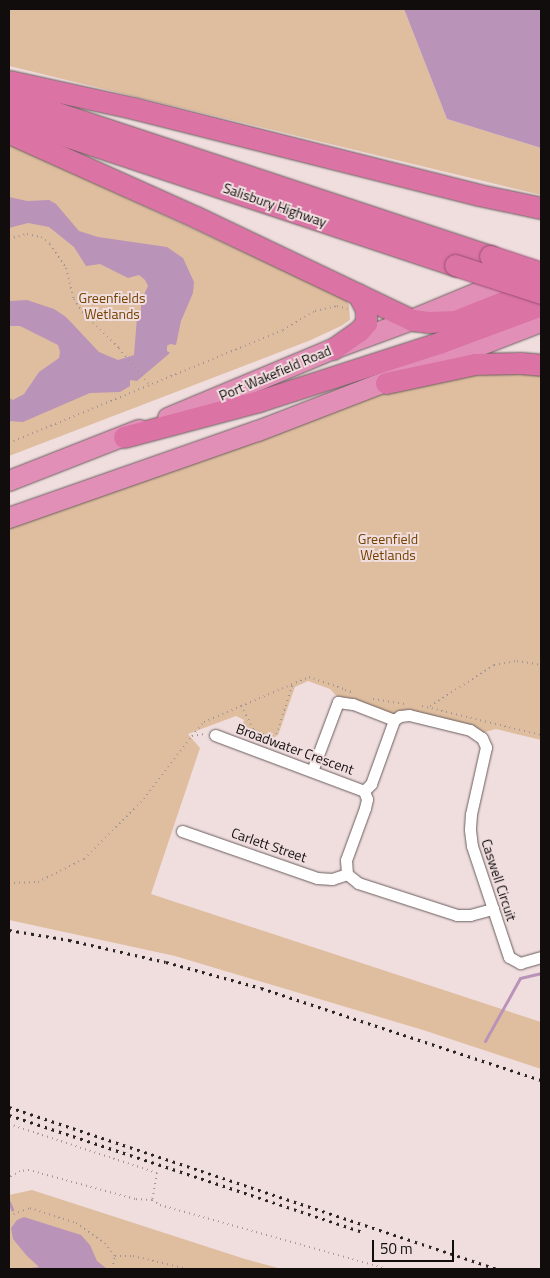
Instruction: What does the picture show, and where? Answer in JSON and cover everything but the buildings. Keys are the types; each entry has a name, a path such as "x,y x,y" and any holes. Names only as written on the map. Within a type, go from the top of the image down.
{"highway":[{"path":"9,81 133,108 479,195 541,208"},
{"name":"Salisbury Highway","path":"9,96 541,273"},
{"name":"Salisbury Highway","path":"9,117 541,294"},
{"path":"9,133 196,217 366,309 366,322 359,332 333,349"},
{"name":"Port Wakefield Road","path":"9,481 124,436 333,349 412,320 541,267"},
{"path":"357,303 412,320 428,322 455,321 541,287"},
{"path":"124,436 258,401 439,343 541,305"},
{"path":"9,518 258,431 541,322"},
{"path":"386,383 475,364 520,363 541,365"}],"street":[{"path":"312,772 336,704 341,701 353,704 394,720 371,784 364,791 366,799 365,808 346,860 347,874 358,883 457,915 470,915 493,909"},
{"name":"Caswell Circuit","path":"394,720 400,716 412,716 470,730 484,740 486,752 471,814 472,846 509,958 520,963 541,957"},
{"name":"Broadwater Crescent","path":"215,735 364,791"},
{"name":"Carlett Street","path":"182,831 317,878 332,879 347,874"}],"path":[{"path":"9,239 27,234 41,237 50,244 66,268 78,306 119,348 150,386"},
{"path":"9,443 283,330 315,311 357,303"},
{"path":"412,716 494,664 517,661 541,665"},
{"path":"9,883 38,882 84,859 144,800 204,722 293,683 309,678 345,690 353,704"},
{"path":"242,706 254,730 275,739 293,683"},
{"path":"192,736 215,735"},
{"path":"9,1124 157,1173 152,1200"},
{"path":"9,1177 20,1171 29,1170 135,1199 152,1200 160,1205 179,1211 387,1269"},
{"path":"9,1216 30,1208 76,1223 105,1243 115,1256"},
{"path":"112,1269 115,1256"},
{"path":"115,1256 132,1256 188,1269"}],"green space":[{"path":"9,9 404,9 447,119 541,148 541,195 9,66"},
{"name":"Greenfields Wetlands","path":"9,144 346,299 349,305 350,320 311,340 9,456"},
{"name":"Greenfield Wetlands","path":"541,371 541,740 496,729 478,734 400,716 341,701 330,689 308,681 295,687 276,741 241,730 244,720 236,716 188,734 200,748 151,894 541,1022 541,1069 423,1030 175,956 9,920 9,518 386,383 391,393 458,374"},
{"path":"32,1190 245,1259 282,1269 9,1269 9,1195"}],"shaded area":[{"path":"404,9 541,9 541,148 447,119"},
{"path":"9,197 27,201 49,200 56,204 79,231 98,237 167,247 183,258 194,282 193,293 181,321 176,345 170,344 167,346 167,351 170,353 137,381 130,380 130,386 120,392 90,393 23,422 9,421 9,398 13,400 24,394 39,372 59,358 60,352 58,345 20,326 9,326 9,301 27,300 54,309 66,317 99,352 118,360 134,355 137,317 141,310 141,301 148,286 139,275 128,278 100,264 86,266 74,247 49,227 28,223 9,228"},
{"path":"24,1217 81,1235 90,1245 97,1261 107,1269 21,1269 39,1267 13,1239 11,1228 17,1220"}],"waterway":[{"path":"485,1041 520,978 541,973"},
{"path":"9,1202 12,1209"}],"railway":[{"path":"9,930 69,940 166,962 261,988 541,1080"},
{"path":"9,1107 497,1269"},
{"path":"9,1115 363,1232"}]}
